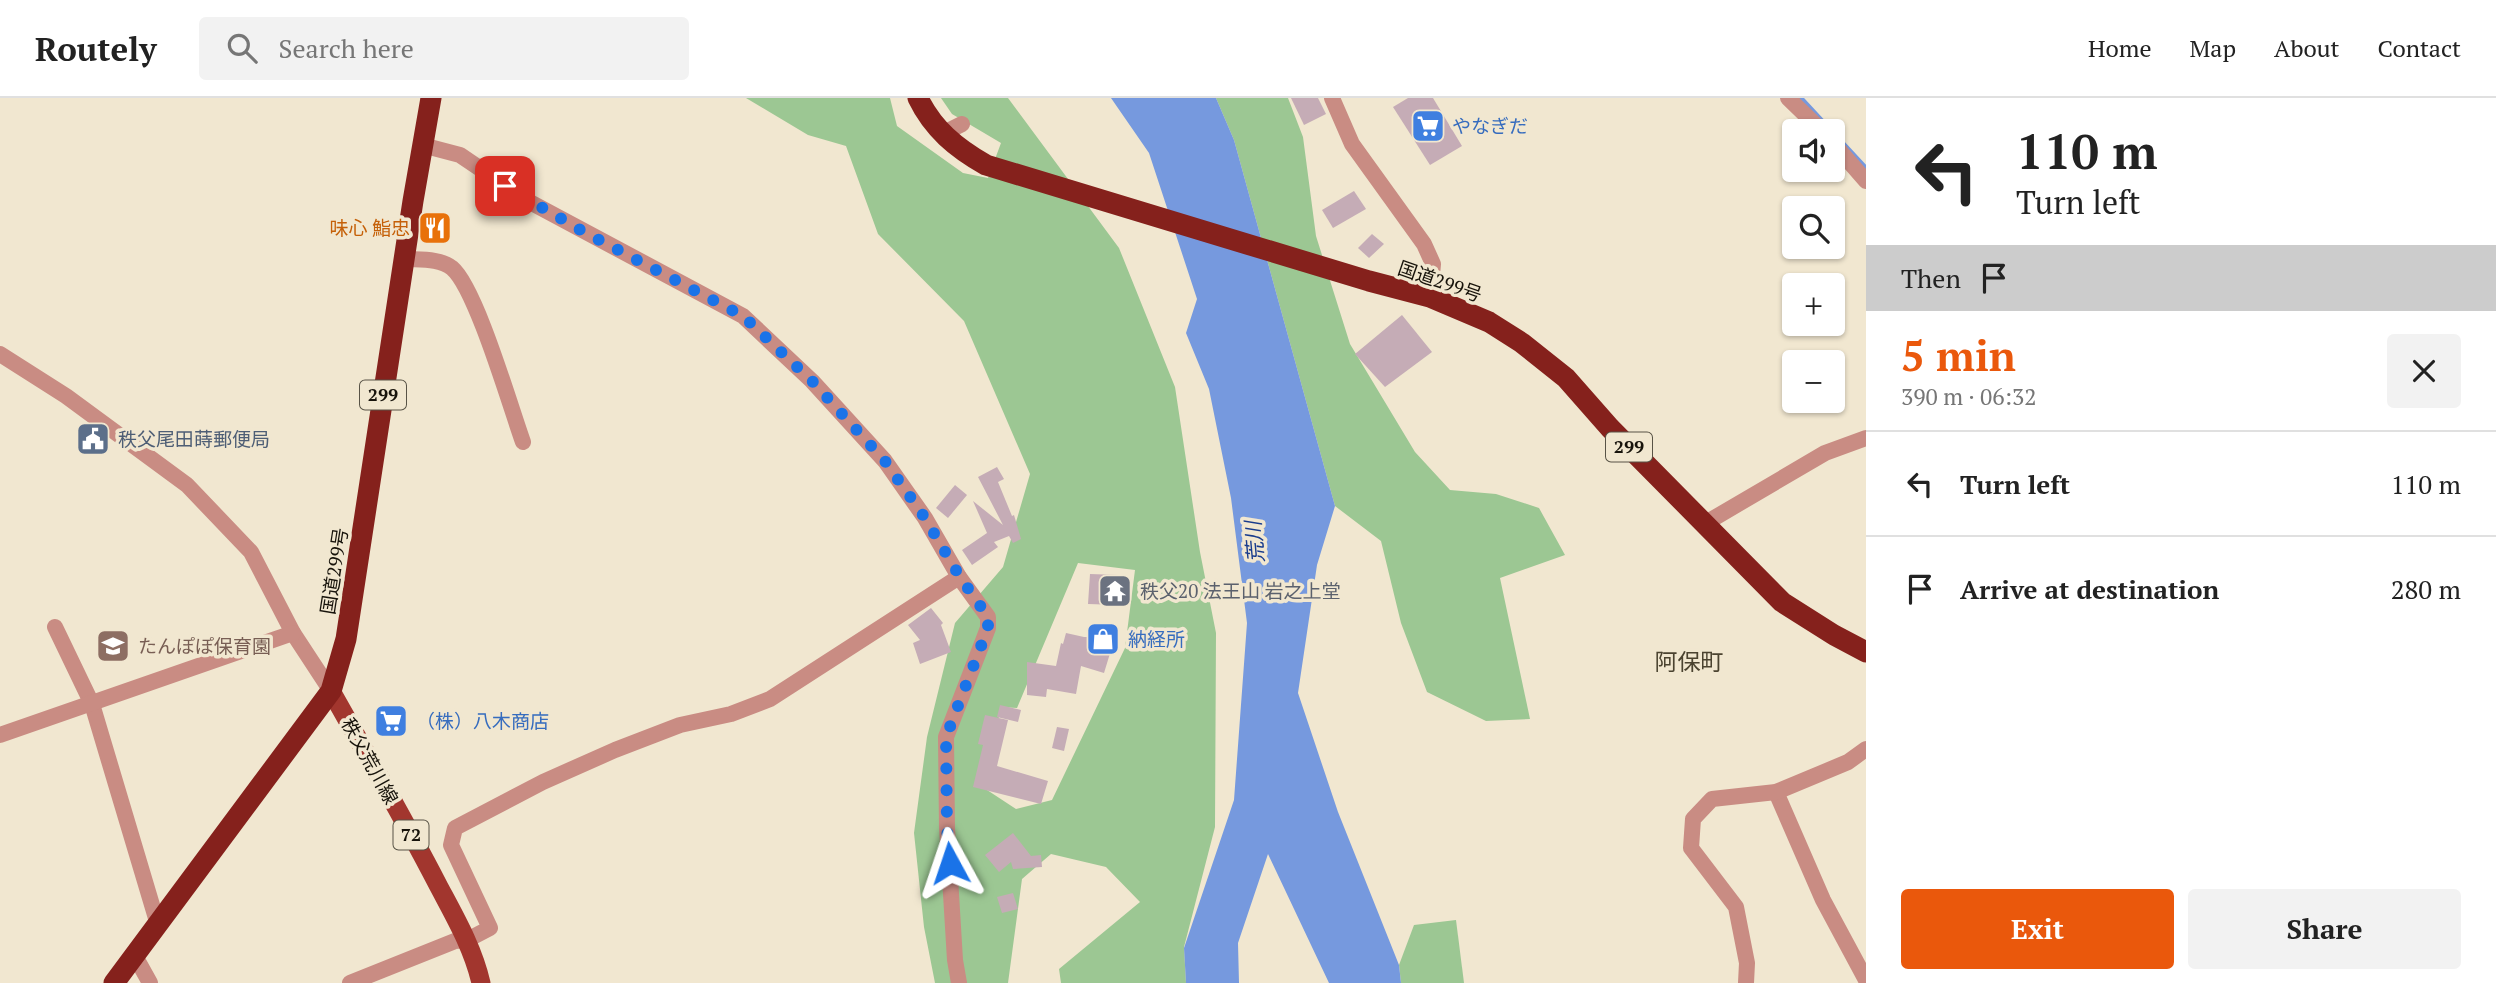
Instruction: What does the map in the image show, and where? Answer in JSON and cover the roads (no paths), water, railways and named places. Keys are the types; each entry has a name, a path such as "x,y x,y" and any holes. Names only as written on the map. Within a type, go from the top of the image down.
{"highway":[{"name":"国道299号","path":"114,983 331,691 346,639 431,98"},
{"name":"国道299号","path":"918,98 928,118 942,134 965,153 986,165 1430,297 1489,323 1522,343 1566,378 1610,428 1782,602 1866,652"}],"main road":[{"name":"秩父荒川線","path":"331,691 467,940 481,983"}],"street":[{"path":"1332,98 1352,144 1424,244 1433,264 1430,297"},
{"path":"1788,98 1810,119"},
{"path":"942,134 962,124"},
{"path":"422,145 460,155 528,201 743,316 812,381 885,461 925,518 960,577 988,617 988,628 946,737 947,828 955,960 959,983"},
{"path":"1845,157 1866,181"},
{"path":"405,259 440,262 451,267 464,284 523,442"},
{"path":"0,354 66,396 187,485 251,552 293,634 331,691"},
{"path":"1704,524 1825,453 1866,438"},
{"path":"350,983 456,941 467,940 490,928 451,845 455,828 543,782 615,750 680,725 731,714 770,699 960,577"},
{"path":"55,627 92,705 158,925"},
{"path":"0,734 92,705 293,634"},
{"path":"1746,983 1747,963 1736,907 1691,848 1693,819 1712,799 1776,792 1848,762 1866,749"},
{"path":"1776,792 1823,900 1866,980"},
{"path":"135,956 150,983"}],"water":[{"name":"荒川","path":"1111,98 1216,98 1234,140 1335,506 1317,565 1298,693 1338,812 1399,965 1401,983 1329,983 1268,854 1238,943 1239,983 1186,983 1184,948 1234,800 1247,623 1231,498 1209,389 1186,333 1197,299 1149,153"}],"waterway":[{"path":"1801,98 1866,168"}],"place":[{"name":"やなぎだ","path":"1428,126"},
{"name":"味心 鮨忠","path":"435,228"},
{"name":"秩父尾田蒔郵便局","path":"93,439"},
{"name":"秩父20 法王山 岩之上堂","path":"1115,591"},
{"name":"納経所","path":"1103,639"},
{"name":"たんぽぽ保育園","path":"113,646"},
{"name":"（株）八木商店","path":"391,721"}],"district":[{"name":"阿保町","path":"1689,662"}]}
